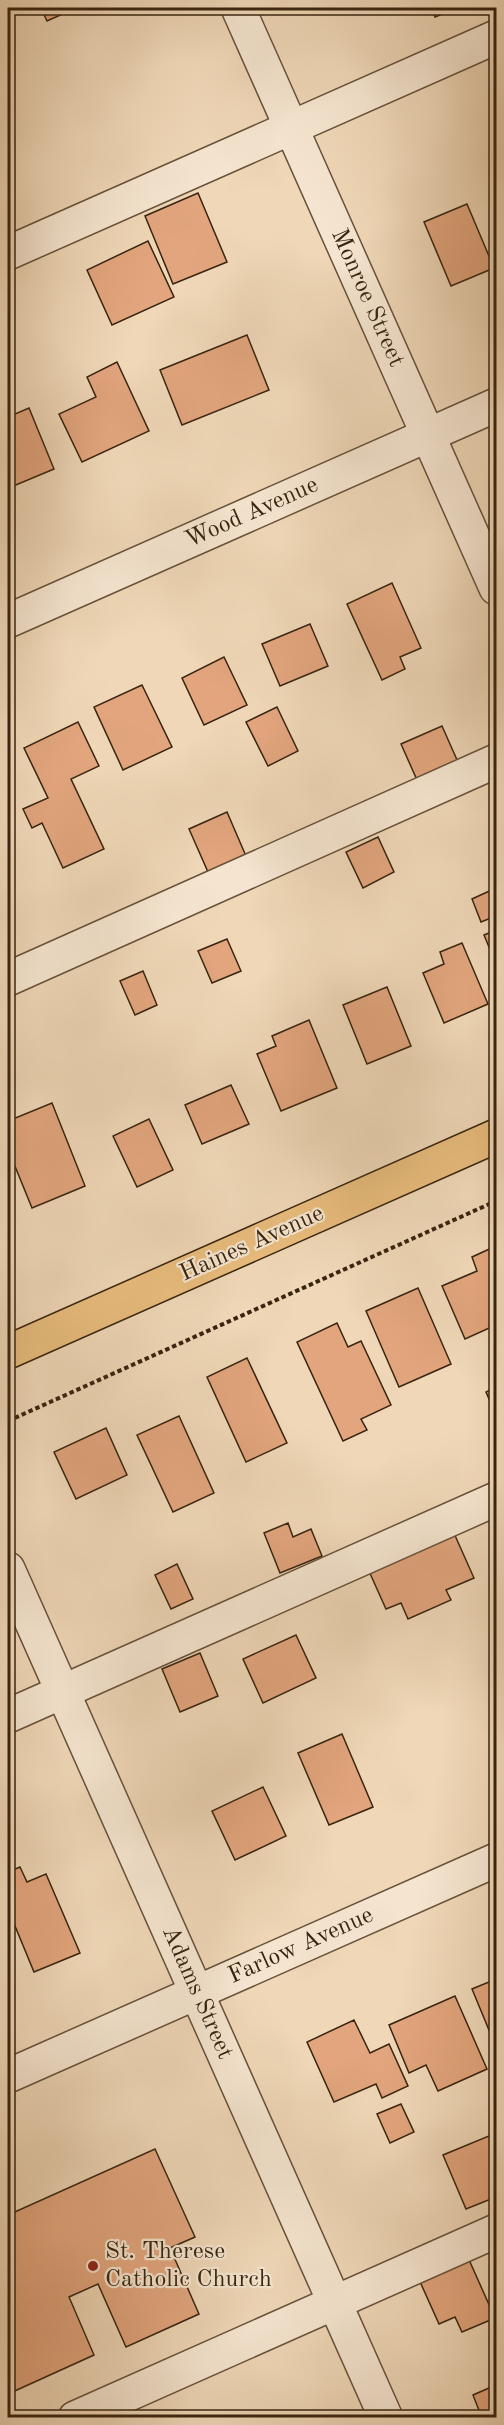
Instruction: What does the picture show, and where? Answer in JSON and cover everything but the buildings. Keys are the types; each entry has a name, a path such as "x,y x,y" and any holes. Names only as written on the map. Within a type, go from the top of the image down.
{"main road":[{"name":"Haines Avenue","path":"8,1352 496,1137"}],"street":[{"name":"Monroe Street","path":"238,8 496,588"},
{"path":"8,253 496,37"},
{"name":"Wood Avenue","path":"8,621 496,405"},
{"path":"8,980 496,761"},
{"path":"8,1716 496,1499"},
{"name":"Adams Street","path":"8,1569 386,2418"},
{"name":"Farlow Avenue","path":"8,2076 496,1860"},
{"path":"75,2418 496,2231"}],"path":[{"path":"8,1421 496,1201"}],"place":[{"name":"St. Therese Catholic Church","path":"93,2266"}]}
